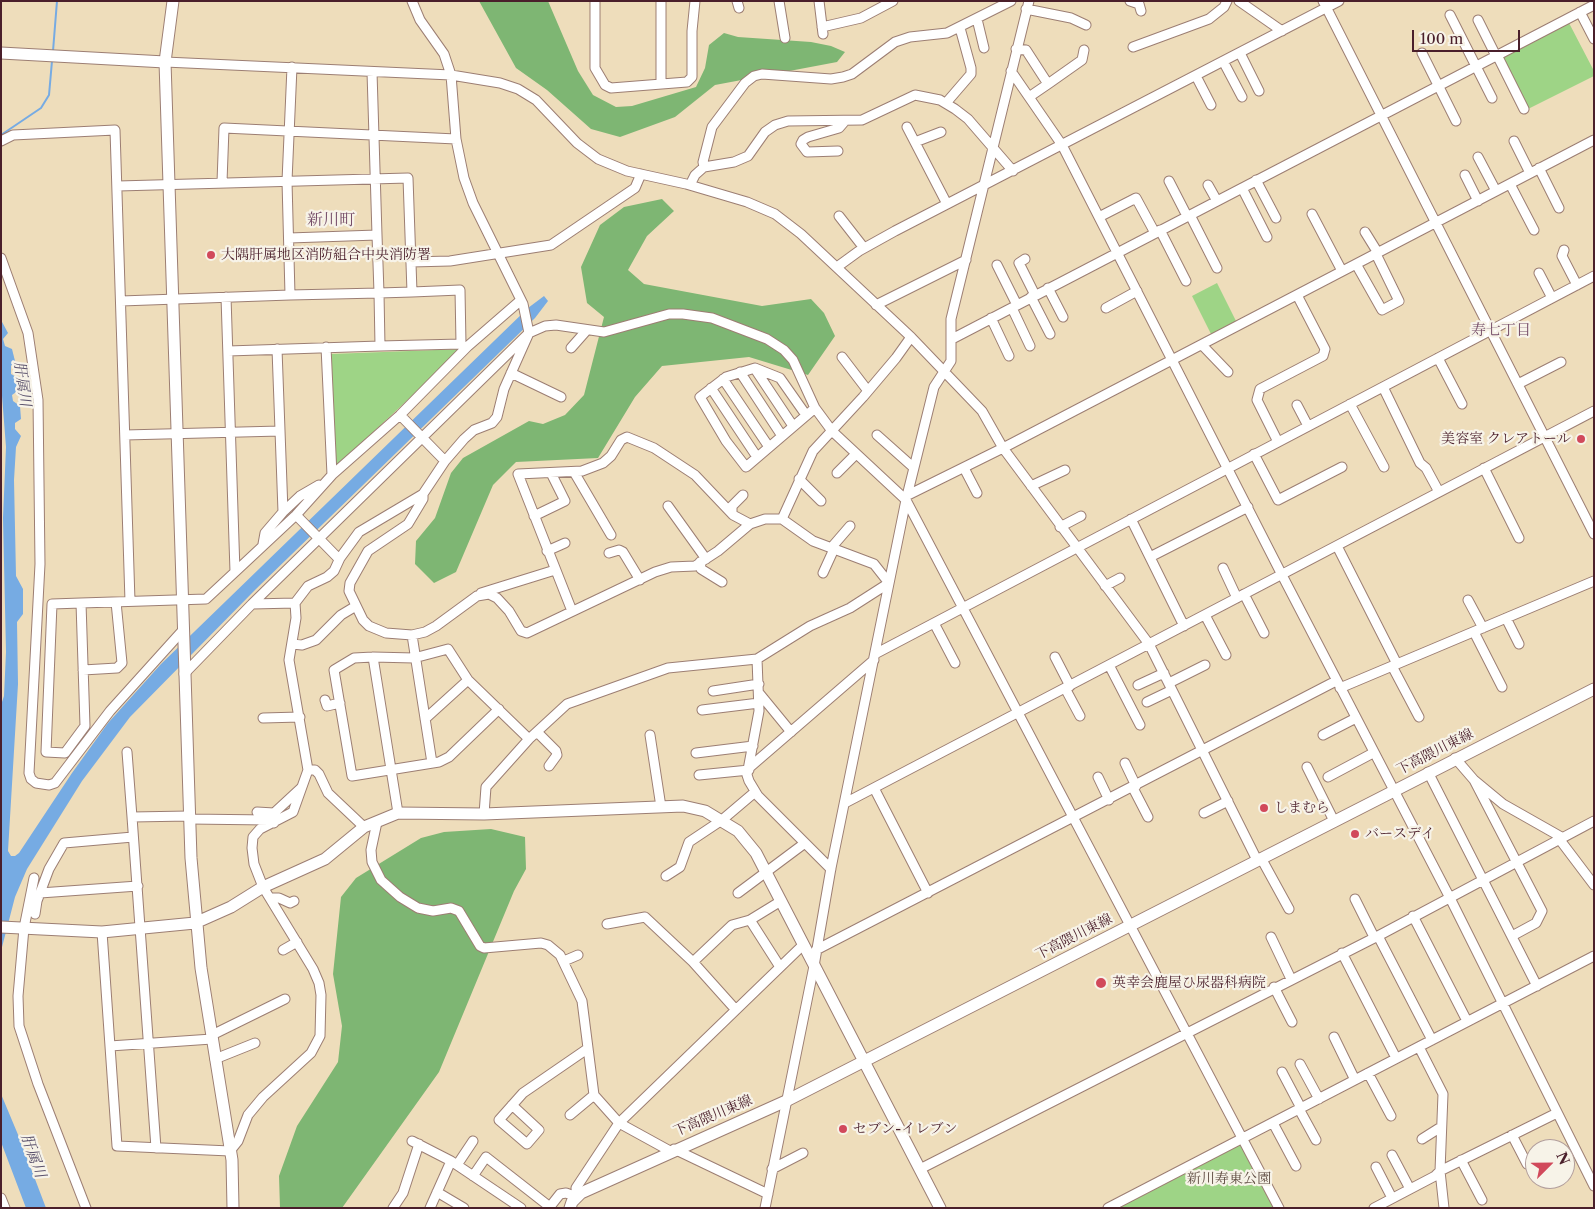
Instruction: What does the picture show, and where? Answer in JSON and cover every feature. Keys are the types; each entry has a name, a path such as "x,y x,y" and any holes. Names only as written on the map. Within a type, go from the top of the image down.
{"street":[{"path":"173,1 165,62 189,818 196,923 234,1181 233,1208"},
{"path":"230,1151 238,1141 248,1115 263,1097 311,1052 320,1036 321,995 319,983 313,969 263,886 254,864 252,848 254,837 260,829 293,812 308,770 289,660 296,618 295,603 308,586 327,577 334,571 339,559 353,538 363,528 423,494 445,461 474,430 492,423 498,417 504,389 528,331 522,302 472,203 464,178 456,139 451,75 444,54 420,20 412,1"},
{"path":"595,1 595,68 605,85 611,88 686,82 692,77 692,32 695,1"},
{"path":"661,1 661,84"},
{"path":"779,1 785,38"},
{"path":"819,1 822,30 860,18 892,1"},
{"path":"704,167 702,162 712,127 745,83 754,76 762,74 830,79 843,77 852,74 895,42 910,37 947,33 1011,1"},
{"path":"1130,1 1139,4 1141,11"},
{"path":"1133,47 1209,19 1224,7 1227,1"},
{"path":"1239,1 1282,31"},
{"path":"837,267 864,248 947,204 1282,31 1324,5 1339,1"},
{"path":"765,1208 814,966 831,870 907,498 934,387 951,361 951,319 1028,5 1071,18 1086,25"},
{"path":"1324,5 1594,534"},
{"path":"952,339 1594,6"},
{"path":"1580,12 1594,39"},
{"path":"1450,15 1492,98"},
{"path":"977,19 984,48"},
{"path":"1478,20 1524,109"},
{"path":"946,103 971,74 960,28"},
{"path":"1016,49 1026,50 1048,84"},
{"path":"1029,96 1082,60 1084,50"},
{"path":"1,53 451,75 500,83 518,89 536,100 598,159 641,174 690,185 747,202 774,214 837,267 911,337 982,411 1003,448 1149,644 1228,802 1289,909"},
{"path":"1240,53 1259,90"},
{"path":"1422,53 1456,120"},
{"path":"1223,61 1242,97"},
{"path":"290,295 287,181 292,67"},
{"path":"1011,71 1062,145 1338,685 1450,898 1594,1186"},
{"path":"372,72 380,346"},
{"path":"1196,76 1210,105"},
{"path":"690,185 695,175 704,167 742,160 748,156 765,132 782,123 788,121 862,120 915,95 927,96 946,103 968,119 1013,171"},
{"path":"838,152 807,152 801,144 808,137 839,128 845,121"},
{"path":"907,126 947,204"},
{"path":"222,182 224,128 456,139"},
{"path":"1,141 13,135 115,130 122,301 130,602"},
{"path":"916,142 941,132"},
{"path":"907,498 1594,140"},
{"path":"1514,141 1530,173"},
{"path":"1478,157 1496,191"},
{"path":"1539,168 1559,208"},
{"path":"411,262 450,261 551,245 635,188 641,174"},
{"path":"1465,175 1478,200"},
{"path":"118,186 408,178 412,292"},
{"path":"1256,180 1276,218"},
{"path":"1169,181 1217,268"},
{"path":"1510,184 1534,230"},
{"path":"1208,185 1217,201"},
{"path":"1242,188 1267,237"},
{"path":"1099,217 1136,198 1186,281"},
{"path":"1312,214 1342,272"},
{"path":"839,216 864,248"},
{"path":"1356,264 1382,310 1399,301 1365,232"},
{"path":"288,238 377,235"},
{"path":"1564,250 1562,256 1577,285"},
{"path":"1,258 28,333 38,400 40,564 29,772 31,779 36,783 49,786 55,783 110,711 184,631"},
{"path":"1025,259 1019,262 1050,334"},
{"path":"876,305 966,260"},
{"path":"997,265 1030,346"},
{"path":"1538,273 1552,298"},
{"path":"700,774 749,768 874,657 961,608 1594,276"},
{"path":"1048,288 1063,317"},
{"path":"122,301 460,290 465,345"},
{"path":"1106,308 1137,291"},
{"path":"1278,442 1257,400 1260,389 1323,356 1325,350 1297,295"},
{"path":"226,297 232,433 235,572"},
{"path":"81,603 85,726 65,753 46,752 52,604 81,603 116,602 130,602 206,599 263,544 299,517 332,475 403,418 465,345 522,302"},
{"path":"184,674 318,538 528,331 556,325 586,331 604,332 617,330 669,314 712,318 767,339 784,350 793,360 815,408 832,431 907,498 961,608 1278,1208"},
{"path":"991,318 1009,356"},
{"path":"571,348 586,331"},
{"path":"782,519 813,451 868,391 911,337"},
{"path":"228,351 326,347 465,345"},
{"path":"1202,345 1228,372"},
{"path":"326,347 332,475"},
{"path":"277,349 284,512"},
{"path":"842,357 868,391"},
{"path":"1438,358 1462,404"},
{"path":"1518,384 1561,362"},
{"path":"806,415 780,378 755,368 723,379 700,397 726,441 746,467 815,408"},
{"path":"755,368 793,426"},
{"path":"740,372 782,436"},
{"path":"511,374 561,397"},
{"path":"723,379 769,447"},
{"path":"1383,387 1420,463 1426,468 1439,492"},
{"path":"711,388 757,458"},
{"path":"1350,404 1384,467"},
{"path":"1296,405 1308,426"},
{"path":"845,803 1594,411"},
{"path":"403,418 445,461"},
{"path":"125,435 280,431"},
{"path":"878,435 914,468"},
{"path":"572,610 518,474 574,472 603,463 611,456 621,440 627,437 654,448 695,475 732,514 750,524"},
{"path":"837,473 856,454"},
{"path":"1254,454 1278,500 1342,467"},
{"path":"964,468 977,492"},
{"path":"1484,468 1519,538"},
{"path":"1031,486 1065,470"},
{"path":"574,472 610,535"},
{"path":"534,516 566,501 551,474"},
{"path":"799,479 820,500"},
{"path":"263,544 266,533 300,496 325,482"},
{"path":"423,494 423,499 408,524 368,551 350,583 350,591 356,606 363,620 369,626 386,633 412,635 436,626 486,591 555,570"},
{"path":"732,514 732,506 743,495"},
{"path":"668,506 703,560 701,569 722,582"},
{"path":"1150,557 1248,507"},
{"path":"1060,527 1081,516"},
{"path":"299,517 339,559"},
{"path":"477,596 489,594 497,598 514,616 521,631 527,632 572,610 671,567 695,566 750,524 765,519 782,519 813,541 874,564 889,583"},
{"path":"1131,519 1184,626"},
{"path":"823,573 832,549 850,526"},
{"path":"547,551 565,543"},
{"path":"1337,546 1419,716"},
{"path":"609,553 619,550 623,552 640,580"},
{"path":"1223,568 1264,633"},
{"path":"486,591 491,586 520,574"},
{"path":"1105,586 1120,578"},
{"path":"816,950 1203,751 1338,685 1394,665 1594,581"},
{"path":"484,814 486,788 529,739 538,733 567,704 627,681 668,668 757,659 810,626 850,608 889,583"},
{"path":"1468,600 1483,628"},
{"path":"83,670 117,668 122,663 116,602"},
{"path":"252,604 295,603"},
{"path":"292,644 302,645 316,640 341,615 356,606"},
{"path":"1205,615 1226,655"},
{"path":"1506,618 1519,644"},
{"path":"934,623 955,664"},
{"path":"1474,632 1502,686"},
{"path":"412,635 414,658 432,763"},
{"path":"498,709 449,757 432,763 352,776 334,670 354,658 414,658 448,649 468,680 498,709 529,739"},
{"path":"373,657 398,813"},
{"path":"1056,657 1080,716"},
{"path":"757,659 759,703 747,776 755,792 831,870"},
{"path":"1109,665 1140,725"},
{"path":"1147,702 1205,665"},
{"path":"1138,685 1164,673"},
{"path":"425,719 468,680"},
{"path":"759,688 791,732"},
{"path":"713,691 759,688"},
{"name":"下高隈川東線","path":"570,1208 572,1202 581,1192 786,1101 1455,758 1594,689"},
{"path":"325,700 327,706 340,703"},
{"path":"702,710 759,703"},
{"path":"264,718 300,717"},
{"path":"1323,736 1356,718"},
{"path":"538,733 556,751 557,755 549,766"},
{"path":"650,735 661,807"},
{"path":"696,752 753,746"},
{"path":"127,752 156,1148"},
{"path":"1328,776 1374,753"},
{"path":"1455,758 1474,780 1503,804 1562,839 1594,885"},
{"path":"1125,763 1148,817"},
{"path":"1308,767 1334,820"},
{"path":"308,770 315,770 319,774 328,792 364,827"},
{"path":"1428,772 1538,986"},
{"path":"1098,777 1109,800"},
{"path":"1474,780 1542,911 1536,924 1512,936"},
{"path":"257,812 261,814 274,813 303,786"},
{"path":"874,788 928,893"},
{"path":"666,876 680,867 689,842 722,820 755,792"},
{"path":"1204,813 1228,802"},
{"path":"1,927 102,932 196,923 231,908 263,886 325,858 364,827 398,813 484,814 683,806 705,811 722,820 738,832 756,852 940,1208"},
{"path":"132,817 269,820 274,823"},
{"path":"377,822 371,850 372,862 381,880 400,897 418,908 433,911 451,908 459,911 480,946 541,944 548,946 564,961 582,1001 594,1095 619,1123 672,1150 768,1194"},
{"path":"920,1169 1450,898 1594,822"},
{"path":"35,914 49,869 64,843 133,837"},
{"path":"738,893 805,843"},
{"path":"34,878 22,928 18,996 19,1026 38,1084 86,1208"},
{"path":"40,893 138,886"},
{"path":"270,898 279,898 290,903 294,901"},
{"path":"1355,900 1432,1040"},
{"path":"693,962 732,925 750,920 780,901"},
{"path":"1413,916 1467,1021"},
{"path":"607,924 646,917 693,962 736,1010"},
{"path":"750,920 780,967"},
{"path":"102,932 118,1146 230,1151"},
{"path":"1271,937 1291,979"},
{"path":"283,950 297,942"},
{"path":"473,1176 486,1157 549,1207 560,1194 566,1193 577,1197 576,1188 619,1123 803,945"},
{"path":"1342,953 1396,1058"},
{"path":"564,961 578,955"},
{"path":"1108,1208 1502,1002 1538,986 1594,956"},
{"path":"1274,988 1292,1022"},
{"path":"110,1046 212,1037 285,999"},
{"path":"1334,1037 1355,1080"},
{"path":"215,1059 255,1043"},
{"path":"1419,1047 1443,1094 1440,1171 1444,1208"},
{"path":"512,1105 539,1130 527,1144 499,1120 512,1105 523,1093 587,1049"},
{"path":"1300,1064 1319,1099"},
{"path":"1282,1072 1316,1140"},
{"path":"1368,1073 1391,1116"},
{"path":"570,1116 594,1095"},
{"path":"1374,1208 1461,1160 1557,1113"},
{"path":"1273,1123 1296,1166"},
{"path":"1422,1139 1441,1127"},
{"path":"1512,1135 1525,1160"},
{"path":"430,1208 454,1163 472,1141"},
{"path":"393,1208 403,1193 416,1143 454,1163 521,1208"},
{"path":"772,1170 803,1154"},
{"path":"1392,1155 1410,1189"},
{"path":"1461,1160 1482,1200"},
{"path":"1376,1167 1392,1198"},
{"path":"437,1192 464,1208"},
{"path":"1,1198 5,1208"}],"green space":[{"path":"479,1 548,1 578,71 593,95 616,107 632,106 696,87 705,68 709,45 724,33 738,37 811,42 831,46 845,52 837,62 715,85 675,117 620,137 591,129 547,90 516,68"},
{"path":"1569,23 1594,71 1594,76 1528,109 1502,57"},
{"path":"662,199 674,211 647,236 628,270 644,284 762,306 811,299 824,313 835,336 808,375 749,357 662,366 635,397 598,458 516,462 493,485 456,572 434,583 415,564 416,541 435,518 451,473 463,458 529,421 543,424 565,415 584,395 604,317 587,303 581,267 600,225 624,207"},
{"path":"1217,283 1237,323 1212,336 1192,296"},
{"path":"462,349 336,467 331,354"},
{"path":"491,829 525,837 526,869 514,891 439,1072 342,1208 280,1208 279,1176 297,1126 338,1062 342,1026 333,974 341,897 356,878 421,838 444,832"},
{"name":"新川寿東公園","path":"1242,1139 1276,1208 1114,1208"}],"water":[{"path":"544,296 548,301 535,318 256,589 130,717 82,781 27,869 15,897 1,951 1,705 4,696 6,652 3,518 6,447 1,383 1,320 8,333 3,339 5,346 12,349 15,361 11,366 11,374 18,378 19,390 12,395 13,401 20,406 21,419 15,423 15,429 21,436 16,447 14,480 16,576 23,589 23,614 17,622 18,684 8,851 11,856 15,856 19,853 108,723 161,664 528,308"},
{"path":"1,1094 46,1208 26,1208 1,1142"}],"waterway":[{"path":"53,51 57,1"},
{"path":"1,135 41,108 49,95 52,61"}],"place":[{"name":"大隅肝属地区消防組合中央消防署","path":"211,255"},
{"name":"美容室 クレアトール","path":"1581,439"},
{"name":"しまむら","path":"1264,808"},
{"name":"バースデイ","path":"1355,834"},
{"name":"英幸会鹿屋ひ尿器科病院","path":"1101,983"},
{"name":"セブン-イレブン","path":"843,1129"}],"district":[{"name":"新川町","path":"331,220"},
{"name":"寿七丁目","path":"1501,331"}],"water label":[{"name":"肝属川","path":"22,384"},
{"name":"肝属川","path":"33,1156"}]}
